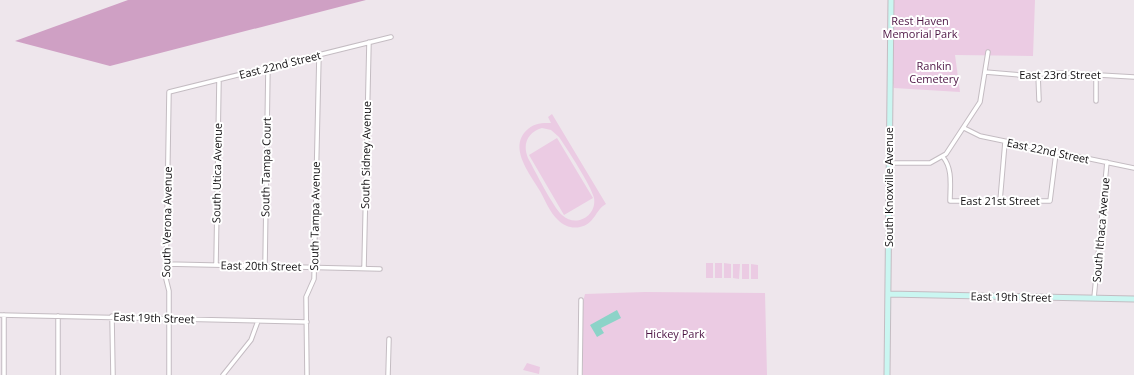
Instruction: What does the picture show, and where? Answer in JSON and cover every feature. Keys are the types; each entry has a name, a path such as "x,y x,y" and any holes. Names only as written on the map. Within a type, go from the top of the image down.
{"main road":[{"name":"South Knoxville Avenue","path":"887,375 888,163 891,0"},
{"name":"East 19th Street","path":"888,294 1134,299"}],"street":[{"name":"East 22nd Street","path":"169,92 391,37"},
{"name":"South Sidney Avenue","path":"364,268 369,42"},
{"path":"888,163 926,164 938,160 943,156 964,128 980,102 988,52"},
{"name":"South Tampa Avenue","path":"307,375 306,297 314,279 319,55"},
{"name":"South Tampa Court","path":"265,266 268,68"},
{"name":"East 23rd Street","path":"986,72 1020,75 1096,74 1134,77"},
{"path":"1038,74 1039,100"},
{"path":"1096,74 1096,101"},
{"name":"South Utica Avenue","path":"216,265 218,80"},
{"name":"South Verona Avenue","path":"169,92 166,264 169,318 169,375"},
{"name":"East 22nd Street","path":"964,128 980,136 1005,142 1134,168"},
{"path":"1000,201 1005,142"},
{"name":"East 21st Street","path":"943,156 950,171 950,201 1050,201 1056,153"},
{"name":"South Ithaca Avenue","path":"1094,298 1107,162"},
{"name":"East 20th Street","path":"166,264 380,269"},
{"path":"580,375 581,300"},
{"path":"2,315 4,375"},
{"name":"East 19th Street","path":"2,315 112,316 307,322"},
{"path":"58,316 58,375"},
{"path":"112,316 113,375"},
{"path":"223,375 251,340 258,321"},
{"path":"388,339 388,375"}],"green space":[{"name":"Rest Haven Memorial Park","path":"888,0 1035,0 1033,56 955,55 960,92 894,88 887,54"},
{"path":"552,114 606,204 599,210 589,223 580,227 574,228 563,224 555,217 522,160 520,144 522,136 528,129 536,124 551,123 548,117","holes":["542,128 551,130 559,137 573,158 594,198 594,204 589,215 579,220 568,219 558,211 526,153 526,143 533,132"]},
{"path":"557,138 593,198 564,215 529,155"},
{"path":"706,263 713,263 713,278 706,278"},
{"path":"715,263 722,263 722,278 715,278"},
{"path":"724,263 731,264 731,278 724,278"},
{"path":"733,264 740,264 739,279 733,278"},
{"path":"742,264 749,264 749,279 742,279"},
{"path":"751,264 758,265 758,279 751,279"},
{"name":"Hickey Park","path":"645,292 765,293 767,375 583,375 583,302 585,294"},
{"path":"527,363 540,367 539,374 523,370"}],"shaded area":[{"path":"128,0 366,0 110,66 15,41"},
{"path":"617,310 621,318 601,328 604,333 597,337 590,325"}],"park label":[{"name":"Rankin Cemetery","path":"934,72"}]}
